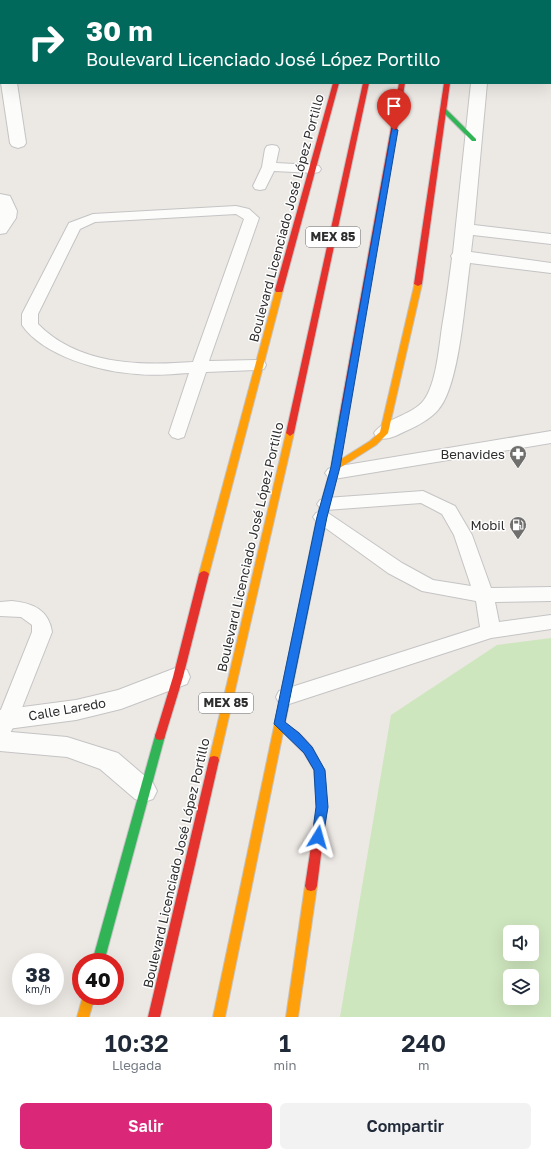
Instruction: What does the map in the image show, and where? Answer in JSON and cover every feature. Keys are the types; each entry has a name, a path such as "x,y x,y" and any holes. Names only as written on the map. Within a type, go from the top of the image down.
{"main road":[{"name":"Boulevard Licenciado José López Portillo","path":"100,953 144,791 178,677 258,366 314,169 336,84"},
{"name":"Boulevard Licenciado José López Portillo","path":"154,1017 300,390 366,84"},
{"name":"MEX 85","path":"219,1017 324,510 334,470 349,393 402,84"},
{"path":"334,470 373,443 384,433 416,297 447,84"},
{"path":"443,109 474,140"},
{"path":"280,724 295,736 308,750 319,770 322,807 292,1017"},
{"path":"83,1017 86,1005"}],"street":[{"path":"384,433 417,417 431,406 438,392 447,363 454,320 460,256 465,229 479,84"},
{"path":"6,93 7,125 18,143"},
{"path":"0,229 9,215 9,210 2,199"},
{"path":"465,229 551,239"},
{"path":"460,256 551,268"},
{"name":"Calle Laredo","path":"3,724 121,699 178,677"},
{"path":"0,742 67,747 109,761 144,791"}],"lane":[{"path":"260,186 269,167 272,149"},
{"path":"269,167 314,169"},
{"path":"178,433 199,367 252,218 249,214 236,210 93,218 74,226 30,314 30,325 38,334 52,344 73,354 99,363 118,367 148,370 199,367 258,366"},
{"path":"334,470 551,437"},
{"path":"324,510 423,498 449,510 462,534 484,595 491,631"},
{"path":"324,510 395,568 429,586 484,595 551,594"},
{"path":"0,609 17,608 32,613 42,622 42,632 3,724"},
{"path":"286,697 491,631 551,622"}],"green space":[{"path":"551,638 551,1017 340,1017 391,715 497,645"}],"traffic: fast":[{"path":"443,109 474,140"},
{"path":"283,708 322,517 335,467 343,418"},
{"path":"100,953 160,736"}],"traffic: slow":[{"path":"335,467 373,443 384,433 418,284"},
{"path":"204,574 279,290"},
{"path":"214,760 290,433"},
{"path":"219,1017 283,708"},
{"path":"292,1017 311,886"},
{"path":"83,1017 86,1005"}],"traffic: jam":[{"path":"279,290 336,84"},
{"path":"290,433 366,84"},
{"path":"343,418 402,84"},
{"path":"418,284 447,84"},
{"path":"160,736 178,677 204,574"},
{"path":"280,724 295,736 308,750 319,770 322,807 311,886"},
{"path":"154,1017 214,760"}],"place":[{"name":"Benavides","path":"518,469"},
{"name":"Mobil","path":"518,540"}],"route":[{"path":"318,837 322,807 319,770 308,750 295,736 280,724 322,517 335,467 394,130"}]}
